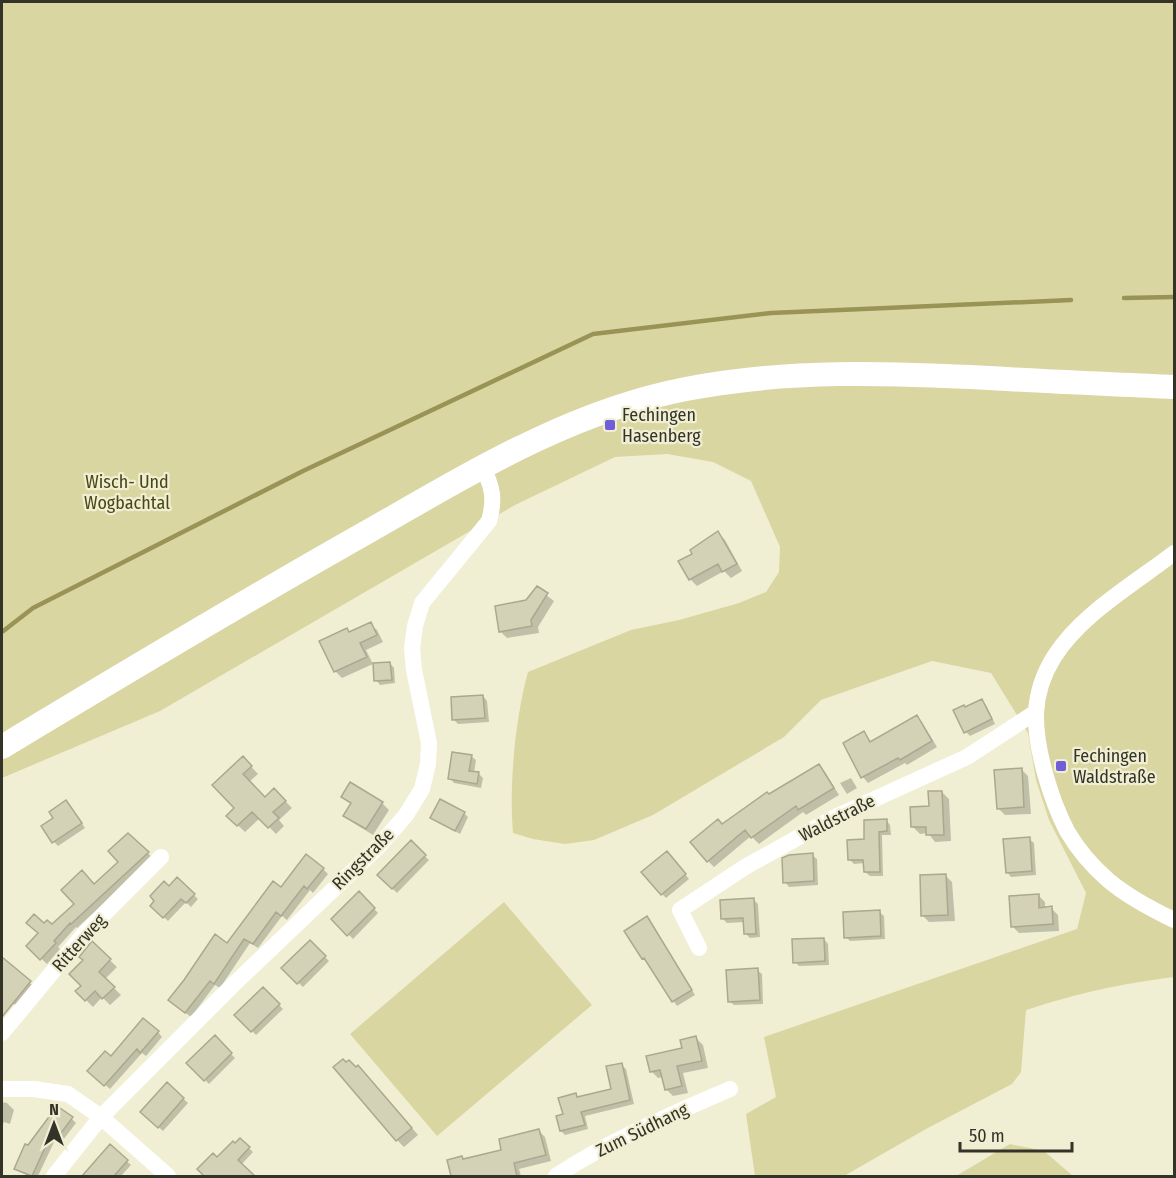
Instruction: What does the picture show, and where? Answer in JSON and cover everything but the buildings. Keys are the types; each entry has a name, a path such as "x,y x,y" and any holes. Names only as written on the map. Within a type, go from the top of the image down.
{"main road":[{"path":"2,747 332,552 482,467 553,432 640,401 684,390 798,374 879,373 1174,387"}],"street":[{"name":"Ringstraße","path":"54,1176 101,1117 234,984 379,846 406,815 422,789 428,764 429,743 414,670 412,648 415,626 422,603 489,520 494,505 489,480 482,467"},
{"path":"1174,553 1085,620 1067,639 1043,678 1036,712 1042,761 1056,807 1068,833 1086,857 1108,880 1147,907 1174,920"},
{"name":"Waldstraße","path":"699,948 680,910 745,867 833,818 967,757 1036,712"},
{"name":"Ritterweg","path":"2,1033 83,935 161,857"},
{"path":"2,1089 34,1089 68,1094 101,1117 168,1176"},
{"name":"Zum Südhang","path":"556,1176 642,1128 730,1089"}],"green space":[{"name":"Wisch- Und Wogbachtal","path":"2,2 1174,2 1174,977 1099,990 1026,1010 1021,1072 1012,1084 926,1129 844,1176 755,1176 746,1114 776,1097 764,1037 1077,929 1086,893 1049,820 1036,780 1028,733 991,673 932,661 821,700 784,737 653,815 594,840 565,844 513,833 514,752 523,690 528,672 631,630 679,620 739,603 766,592 779,572 780,547 751,481 713,462 667,454 615,457 515,505 160,711 2,778"},
{"path":"504,902 592,1005 437,1136 350,1034"},
{"path":"1010,1144 1044,1151 1073,1176 956,1176"}],"waterway":[{"path":"1124,298 1174,297"},
{"path":"2,632 33,608 303,471 593,334 771,313 1071,300"}],"place":[{"name":"Fechingen Hasenberg","path":"610,425"},
{"name":"Fechingen Waldstraße","path":"1061,766"}]}
